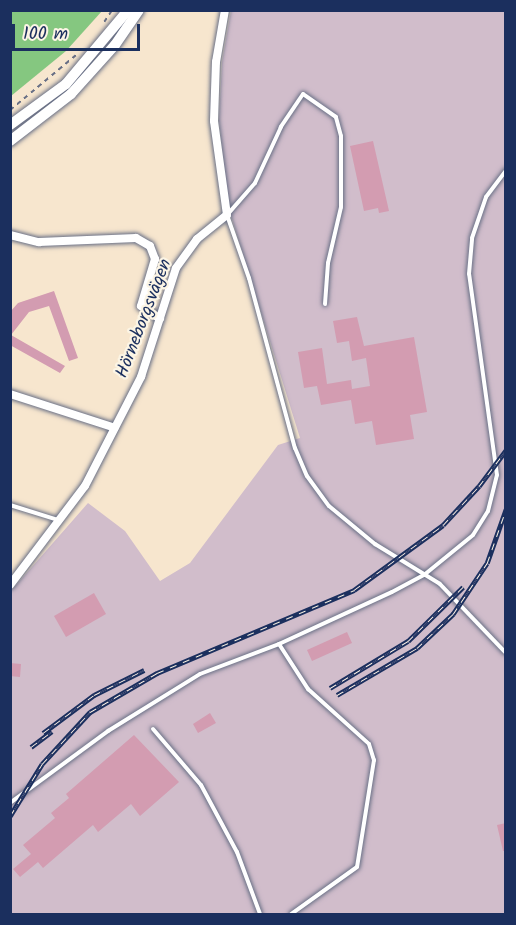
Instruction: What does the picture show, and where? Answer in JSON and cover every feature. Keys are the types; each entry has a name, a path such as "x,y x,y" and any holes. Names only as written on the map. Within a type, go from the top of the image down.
{"main road":[{"path":"10,125 66,84 128,10"},
{"path":"10,141 71,94 116,45 139,10"}],"street":[{"path":"225,10 216,62 214,121 227,215"},
{"name":"Hörneborgsvägen","path":"10,585 86,486 141,377 176,268 197,239 227,215"},
{"path":"10,235 39,242 136,238 150,246 155,259 141,306 160,320"},
{"path":"10,394 115,428"}],"lane":[{"path":"325,303 328,263 341,207 341,136 336,117 303,94 281,127 255,183 227,215 252,288 295,448 307,476 350,526 424,575 468,610 506,653"},
{"path":"10,803 108,731 191,680 279,644 424,575 473,535 497,488 495,445 469,274 472,238 486,197 506,170"},
{"path":"10,505 60,520"},
{"path":"279,644 308,689 369,744 374,760 357,867 291,915"},
{"path":"153,729 201,785 237,852 260,915"}],"path":[{"path":"101,26 112,10"},
{"path":"10,110 78,53"}],"shaded area":[{"path":"231,11 505,11 505,914 11,914 10,592 88,503 125,531 160,581 190,563 278,445 300,438 229,209 219,121 222,62"}],"green space":[{"path":"11,10 102,11 66,51 11,96"}],"building":[{"path":"373,141 389,211 379,213 378,208 364,211 350,146"},
{"path":"54,291 78,358 69,361 49,306 29,312 11,335 65,366 60,373 10,345 10,312 18,303"},
{"path":"357,317 364,346 414,337 427,412 410,415 414,439 376,445 372,421 355,424 351,400 321,405 317,386 304,388 298,352 322,348 327,384 351,380 352,389 370,386 366,358 352,361 349,341 337,343 333,321"},
{"path":"94,593 106,614 66,637 54,616"},
{"path":"347,632 352,643 312,661 307,650"},
{"path":"10,663 21,664 20,677 10,676"},
{"path":"210,713 216,723 198,733 193,724"},
{"path":"134,735 179,782 140,816 131,804 98,832 93,825 43,868 38,862 20,877 13,869 31,854 23,845 55,818 51,813 69,798 66,794"},
{"path":"506,823 506,851 503,851 497,825"}],"railway":[{"path":"10,816 42,764 90,712 157,673 354,590 443,525 479,486 506,450"},
{"path":"337,695 417,648 453,614 487,563 506,509"},
{"path":"330,688 408,641 463,587"},
{"path":"43,733 94,695 144,670"},
{"path":"31,747 52,731"}]}
